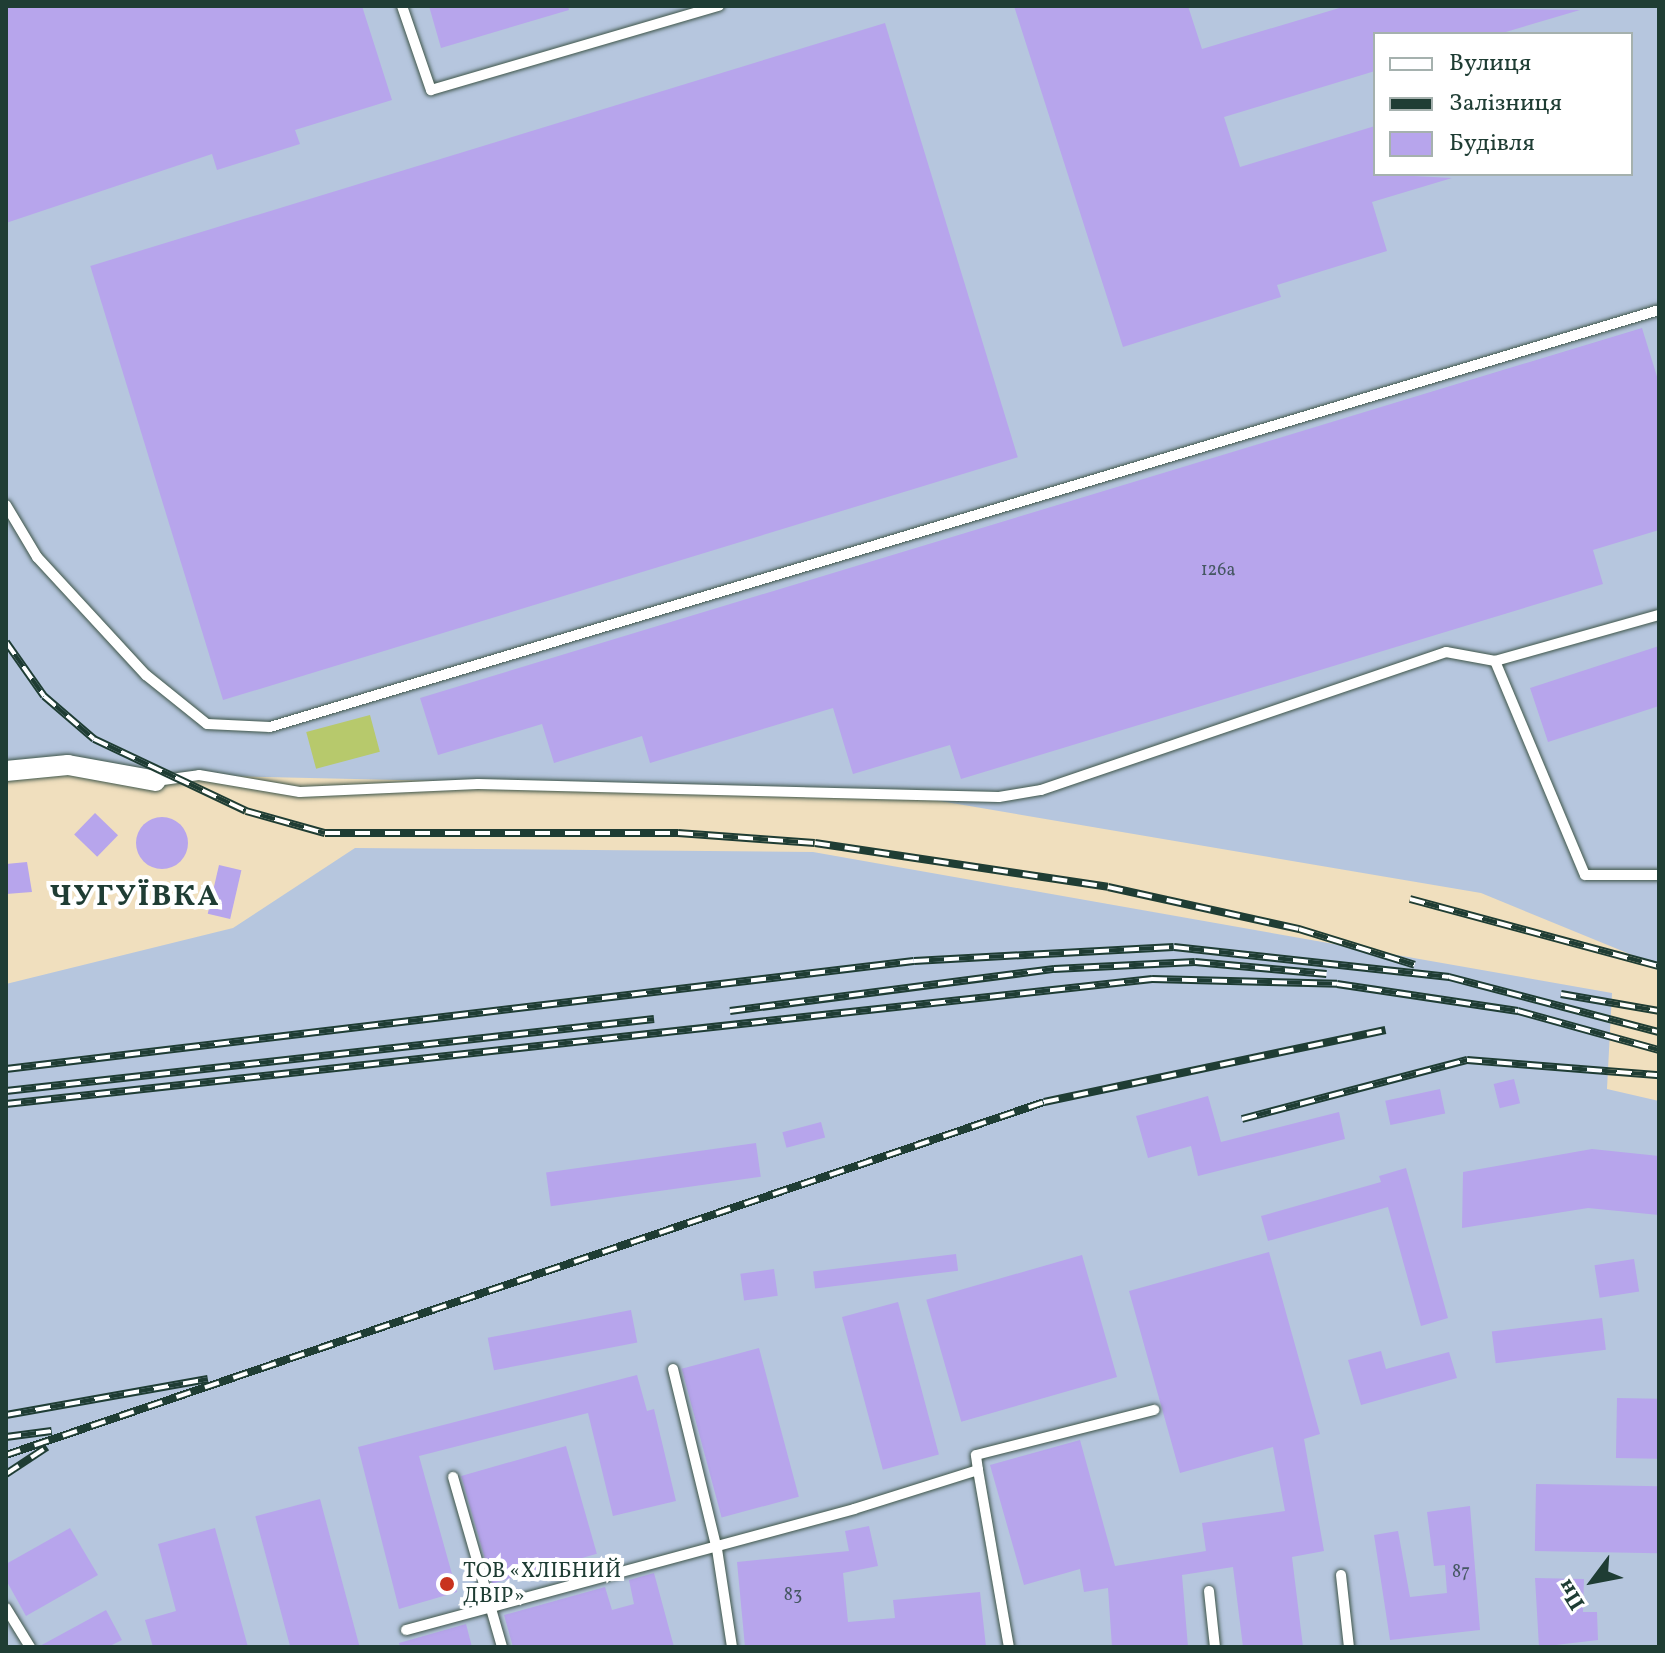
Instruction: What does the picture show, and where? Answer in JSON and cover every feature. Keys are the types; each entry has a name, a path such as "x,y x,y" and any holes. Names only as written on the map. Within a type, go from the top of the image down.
{"street":[{"path":"6,771 68,765 156,781"}],"lane":[{"path":"402,6 431,90 719,6"},
{"path":"6,505 37,557 146,675 207,724 270,727 1659,310"},
{"path":"156,781 199,775 300,792 478,784 999,797 1041,790 1446,652 1495,661 1659,615"},
{"path":"1495,661 1585,875 1659,875"},
{"path":"673,1369 717,1549 732,1647"},
{"path":"1009,1647 976,1455 1154,1410"},
{"path":"406,1630 717,1549 978,1470"},
{"path":"453,1477 502,1647"},
{"path":"1341,1575 1349,1647"},
{"path":"1209,1591 1215,1647"},
{"path":"6,1608 30,1647"}],"shaded area":[{"path":"6,6 1659,6 1659,966 1481,893 881,791 6,771"},
{"path":"355,848 813,852 1612,993 1607,1089 1659,1101 1659,1647 6,1647 6,984 233,928"}],"green space":[{"path":"370,715 380,752 316,769 306,732"}],"building":[{"path":"6,6 362,6 392,100 295,130 300,144 217,170 212,154 6,223"},
{"path":"429,6 568,6 569,10 441,48"},
{"path":"1014,6 1188,6 1202,49 1346,6 1580,10 1506,32 1373,32 1373,72 1224,117 1240,167 1373,127 1373,176 1452,178 1372,202 1387,251 1277,285 1281,297 1123,347"},
{"path":"885,23 1018,457 223,700 90,266"},
{"path":"1642,328 1659,383 1659,530 1593,550 1603,584 961,779 950,745 853,774 833,708 650,763 642,736 554,763 542,724 438,755 420,698"},
{"path":"1659,646 1659,706 1548,742 1530,688"},
{"path":"95,813 118,835 97,857 74,835"},
{"path":"162,817 180,825 188,843 180,861 162,869 144,861 136,843 144,825"},
{"path":"27,862 32,892 6,894 6,864"},
{"path":"219,865 241,870 230,919 208,914"},
{"path":"1514,1079 1520,1103 1500,1108 1494,1084"},
{"path":"1440,1089 1445,1113 1390,1125 1385,1101"},
{"path":"1208,1096 1221,1142 1339,1112 1345,1139 1198,1176 1191,1146 1148,1158 1136,1116"},
{"path":"821,1122 825,1137 787,1148 782,1132"},
{"path":"756,1143 761,1177 551,1206 546,1173"},
{"path":"1592,1149 1659,1156 1659,1215 1588,1208 1462,1228 1463,1172"},
{"path":"1406,1168 1448,1318 1421,1326 1388,1207 1268,1241 1261,1216 1381,1182 1379,1176"},
{"path":"1269,1252 1320,1434 1304,1439 1324,1551 1292,1557 1303,1647 1243,1647 1233,1567 1182,1575 1188,1647 1112,1647 1108,1588 1084,1592 1080,1569 1024,1585 990,1465 1080,1440 1115,1566 1206,1551 1202,1523 1285,1511 1273,1447 1180,1473 1129,1291"},
{"path":"956,1254 958,1271 815,1288 813,1272"},
{"path":"1082,1255 1117,1377 961,1422 926,1300"},
{"path":"1634,1259 1639,1292 1600,1298 1594,1265"},
{"path":"774,1269 778,1296 744,1300 740,1274"},
{"path":"898,1302 939,1455 883,1470 842,1317"},
{"path":"631,1310 637,1342 494,1370 488,1338"},
{"path":"1602,1318 1606,1350 1496,1363 1492,1332"},
{"path":"759,1348 799,1497 722,1517 682,1369"},
{"path":"1381,1351 1386,1369 1449,1352 1457,1378 1361,1405 1348,1360"},
{"path":"637,1375 647,1411 654,1409 676,1501 613,1516 588,1413 419,1456 457,1592 399,1609 358,1447"},
{"path":"1617,1398 1659,1399 1658,1459 1616,1458"},
{"path":"566,1446 597,1554 492,1584 461,1476"},
{"path":"1536,1484 1659,1486 1658,1553 1535,1551"},
{"path":"320,1499 360,1647 290,1647 255,1516"},
{"path":"1470,1506 1480,1630 1390,1640 1374,1535 1398,1531 1410,1597 1447,1593 1445,1565 1434,1566 1427,1512"},
{"path":"869,1526 878,1566 843,1573 848,1622 895,1618 893,1600 980,1592 986,1647 745,1647 737,1562 849,1551 845,1531"},
{"path":"70,1528 98,1575 26,1616 6,1580 6,1564"},
{"path":"215,1528 248,1647 153,1647 145,1620 176,1611 158,1544"},
{"path":"654,1573 674,1647 513,1647 504,1615 605,1587 612,1610 634,1604 629,1580"},
{"path":"1535,1578 1584,1579 1583,1612 1597,1612 1598,1640 1539,1647"},
{"path":"106,1610 122,1640 108,1647 38,1647"},
{"path":"466,1624 472,1647 400,1647 399,1643"}],"railway":[{"path":"6,642 44,696 94,739 246,811 325,833 678,833 815,843 1108,887 1299,929 1415,965"},
{"path":"1410,899 1659,966"},
{"path":"6,1069 914,961 1174,947 1449,977 1659,1032"},
{"path":"730,1011 1054,969 1195,962 1326,974"},
{"path":"6,1104 1152,979 1337,984 1518,1011 1659,1050"},
{"path":"1561,994 1659,1011"},
{"path":"6,1091 654,1019"},
{"path":"6,1455 1044,1102 1386,1030"},
{"path":"1242,1119 1467,1060 1659,1075"},
{"path":"6,1415 208,1379"},
{"path":"6,1437 52,1431"},
{"path":"6,1474 47,1447"}],"place":[{"name":"ТОВ «ХЛІБНИЙ ДВІР»","path":"447,1584"}],"district":[{"name":"ЧУГУЇВКА","path":"135,897"}]}
